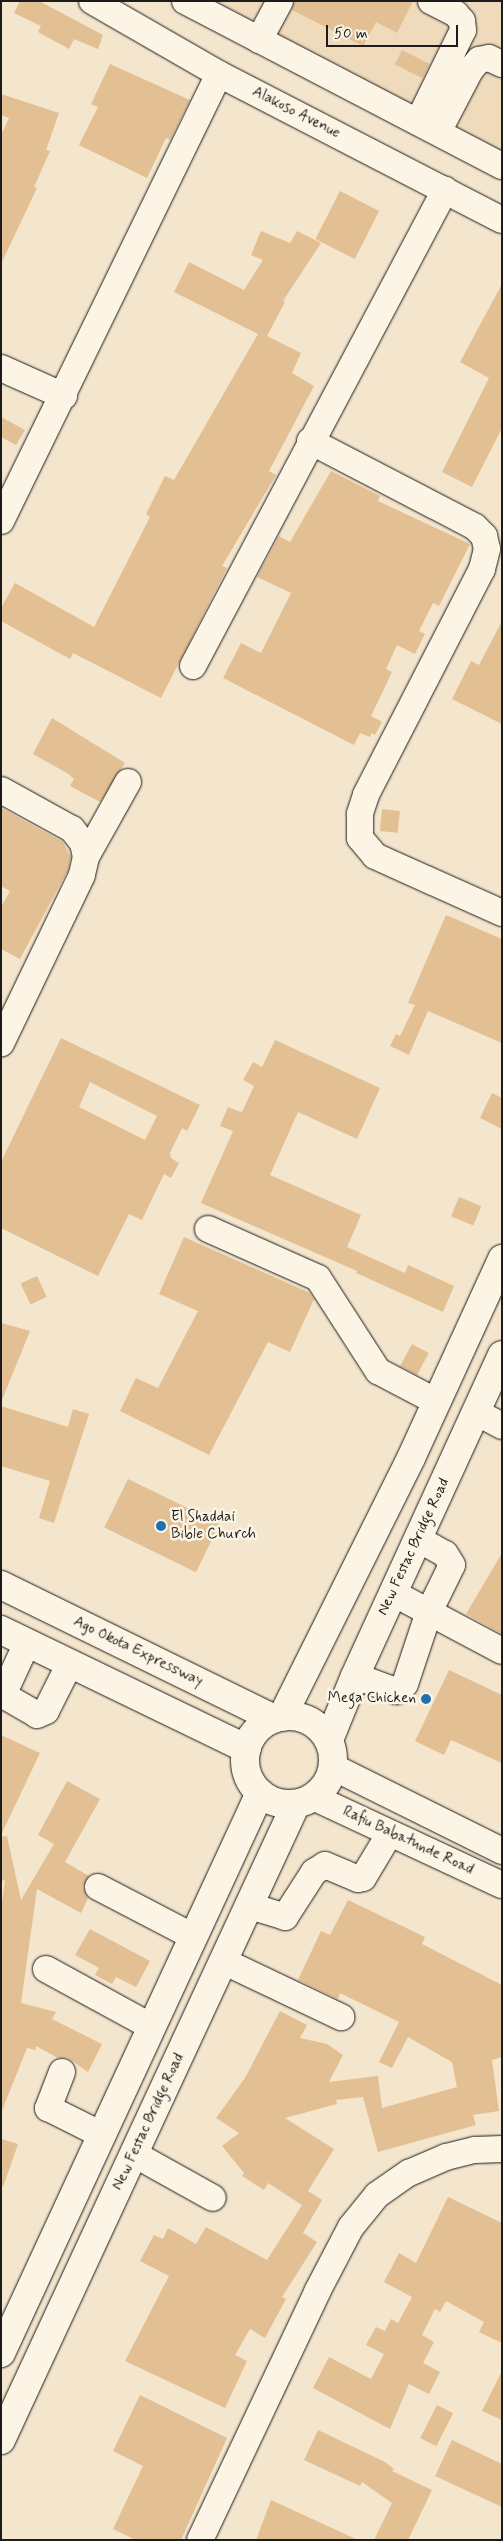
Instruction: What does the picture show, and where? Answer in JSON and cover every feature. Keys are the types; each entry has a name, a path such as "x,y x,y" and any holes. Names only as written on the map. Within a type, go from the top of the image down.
{"main road":[{"path":"278,1718 300,1718 317,1726 331,1754 329,1778 305,1800 276,1802 260,1793 250,1780 246,1765 247,1749 252,1736 278,1718 411,1458 435,1401 502,1259"},
{"name":"New Festac Bridge Road","path":"331,1754 355,1676 502,1355"},
{"name":"Ago Okota Expressway","path":"1,1585 278,1718"},
{"path":"1,1630 247,1749"},
{"path":"1,2353 100,2134 260,1793"},
{"name":"New Festac Bridge Road","path":"1,2440 223,1961 305,1800"}],"street":[{"name":"Alakoso Avenue","path":"92,1 219,74 502,220"},
{"path":"185,1 502,166"},
{"path":"259,40 280,1"},
{"path":"428,127 463,30 462,22 456,14 431,1"},
{"path":"428,127 479,60 489,58 502,64"},
{"path":"1,521 64,396 219,74"},
{"path":"192,666 444,190"},
{"path":"1,368 64,396"},
{"path":"310,441 475,527 484,536 488,549 482,569 366,795 360,814 360,838 375,856 502,913"},
{"path":"1,1043 82,875 86,857 128,782"},
{"path":"1,790 72,829 83,843 86,857"},
{"path":"208,1229 318,1278 378,1370 435,1401"},
{"path":"476,1412 502,1426"},
{"path":"355,1676 396,1691 406,1684 429,1612 452,1565 445,1554 418,1539"},
{"path":"393,1593 502,1652"},
{"path":"27,1643 2,1694 42,1714 70,1665"},
{"name":"Rafiu Babatunde Road","path":"331,1754 502,1851"},
{"name":"Rafiu Babatunde Road","path":"305,1800 390,1833 502,1885"},
{"path":"250,1906 285,1917 314,1872 325,1865 358,1879 362,1878 390,1833"},
{"path":"98,1887 192,1936"},
{"path":"223,1961 341,2017"},
{"path":"46,1969 150,2026"},
{"path":"62,2072 48,2108 100,2134"},
{"path":"200,2540 317,2292 351,2227 377,2196 409,2173 446,2157 475,2150 502,2149"},
{"path":"134,2154 213,2198"}],"shaded area":[{"path":"208,1 502,1 502,163"}],"building":[{"path":"20,1 39,1 103,35 98,49 74,39 69,49 38,32 41,26 14,13"},
{"path":"295,1 413,1 397,33 376,22 363,46 292,10"},
{"path":"402,50 430,64 422,78 395,64"},
{"path":"110,64 190,100 170,140 166,138 147,178 79,145 98,107 91,104"},
{"path":"1,94 59,113 46,150 50,151 34,187 37,188 1,264 1,135 9,118 1,115"},
{"path":"340,191 379,211 355,259 315,239"},
{"path":"261,231 290,243 297,231 321,243 283,301 285,302 267,336 301,353 292,373 314,386 269,471 276,475 222,566 227,568 161,698 73,653 70,659 1,621 1,608 15,583 94,627 150,517 146,514 165,476 174,480 258,334 174,292 189,262 244,290 263,260 251,255"},
{"path":"502,284 502,428 472,487 442,472 489,378 460,362"},
{"path":"1,417 25,430 16,445 1,437"},
{"path":"331,471 380,496 378,501 470,544 439,606 433,603 419,631 425,634 415,654 397,645 386,669 392,672 371,716 382,722 375,735 372,733 370,737 360,733 354,745 223,678 241,643 261,653 291,593 257,577 279,536 290,542"},
{"path":"502,621 502,724 452,699 471,661 479,665"},
{"path":"52,718 125,763 100,802 70,786 74,779 33,754"},
{"path":"1,808 63,842 71,857 68,870 20,959 1,949 1,907 10,891 1,886"},
{"path":"382,809 400,811 398,833 380,831"},
{"path":"446,915 502,939 502,1043 428,1011 409,1055 390,1046 396,1034 400,1036 415,1005 408,1003"},
{"path":"61,1038 200,1105 187,1131 182,1128 170,1153 171,1158 179,1163 171,1178 164,1174 142,1220 129,1214 98,1276 1,1228 1,1162","holes":["90,1082 157,1116 145,1140 79,1107"]},
{"path":"275,1040 380,1088 357,1139 298,1112 270,1175 361,1215 347,1247 405,1273 408,1265 454,1286 443,1312 356,1273 357,1271 201,1203 233,1131 220,1126 228,1107 241,1112 243,1110 254,1086 243,1080 253,1062 262,1067"},
{"path":"492,1093 502,1098 502,1129 480,1118"},
{"path":"459,1197 481,1206 473,1225 451,1216"},
{"path":"184,1237 310,1293 314,1299 290,1352 268,1342 209,1455 120,1411 136,1378 158,1388 198,1311 159,1294"},
{"path":"37,1276 47,1297 30,1304 21,1284"},
{"path":"1,1323 30,1331 2,1400 1,1400"},
{"path":"412,1344 429,1353 417,1375 400,1366"},
{"path":"1,1406 68,1427 73,1409 89,1414 54,1523 39,1518 50,1481 1,1466"},
{"name":"El Shaddai Bible Church","path":"128,1479 220,1524 196,1572 104,1528"},
{"path":"502,1553 502,1634 466,1614"},
{"path":"449,1670 502,1695 502,1763 451,1740 444,1755 415,1741"},
{"path":"1,1735 40,1753 1,1835"},
{"path":"67,1781 100,1799 65,1862 89,1876 83,1887 88,1898 81,1913 37,1889 21,2003 56,2012 52,2019 102,2044 88,2072 68,2058 58,2058 36,2046 35,2050 27,2048 1,2113 1,1910 5,1880 1,1881 1,1837 7,1836 21,1900 54,1844 38,1835"},
{"path":"348,1900 425,1937 422,1944 502,1985 502,2057 492,2060 499,2111 473,2115 476,2125 378,2152 363,2097 336,2100 337,2104 285,2118 334,2149 308,2191 322,2200 303,2233 317,2242 282,2297 286,2299 265,2338 250,2329 235,2355 247,2361 225,2408 125,2361 169,2276 140,2261 154,2235 163,2239 168,2228 196,2244 206,2227 267,2260 302,2205 268,2183 264,2190 242,2176 244,2173 222,2146 239,2133 216,2118 245,2078 280,2011 307,2025 300,2038 327,2044 343,2055 329,2082 378,2076 382,2108 457,2087 452,2062 408,2037 392,2068 379,2062 399,2022 340,1993 338,1999 298,1980 321,1931 330,1935"},
{"path":"90,1929 150,1961 136,1987 116,1977 112,1984 95,1975 99,1968 75,1955"},
{"path":"1,2139 18,2144 3,2187 1,2187"},
{"path":"448,2197 502,2223 502,2343 479,2332 484,2322 446,2301 440,2312 435,2309 422,2335 434,2342 423,2363 440,2372 429,2394 409,2384 390,2429 313,2388 329,2357 371,2379 384,2354 366,2345 376,2327 385,2331 391,2319 398,2323 412,2297 384,2282 399,2253 416,2263"},
{"path":"502,2371 502,2420 482,2411"},
{"path":"140,2395 227,2438 181,2540 136,2540 113,2529 143,2466 113,2451"},
{"path":"437,2405 453,2413 436,2446 420,2438"},
{"path":"318,2430 385,2462 394,2469 392,2471 432,2490 408,2540 374,2540 392,2503 362,2482 360,2486 304,2460"},
{"path":"452,2440 502,2464 502,2507 435,2476"},
{"path":"271,2500 358,2540 256,2540"}],"place":[{"name":"El Shaddai Bible Church","path":"161,1526"},
{"name":"Mega Chicken","path":"426,1699"}]}
